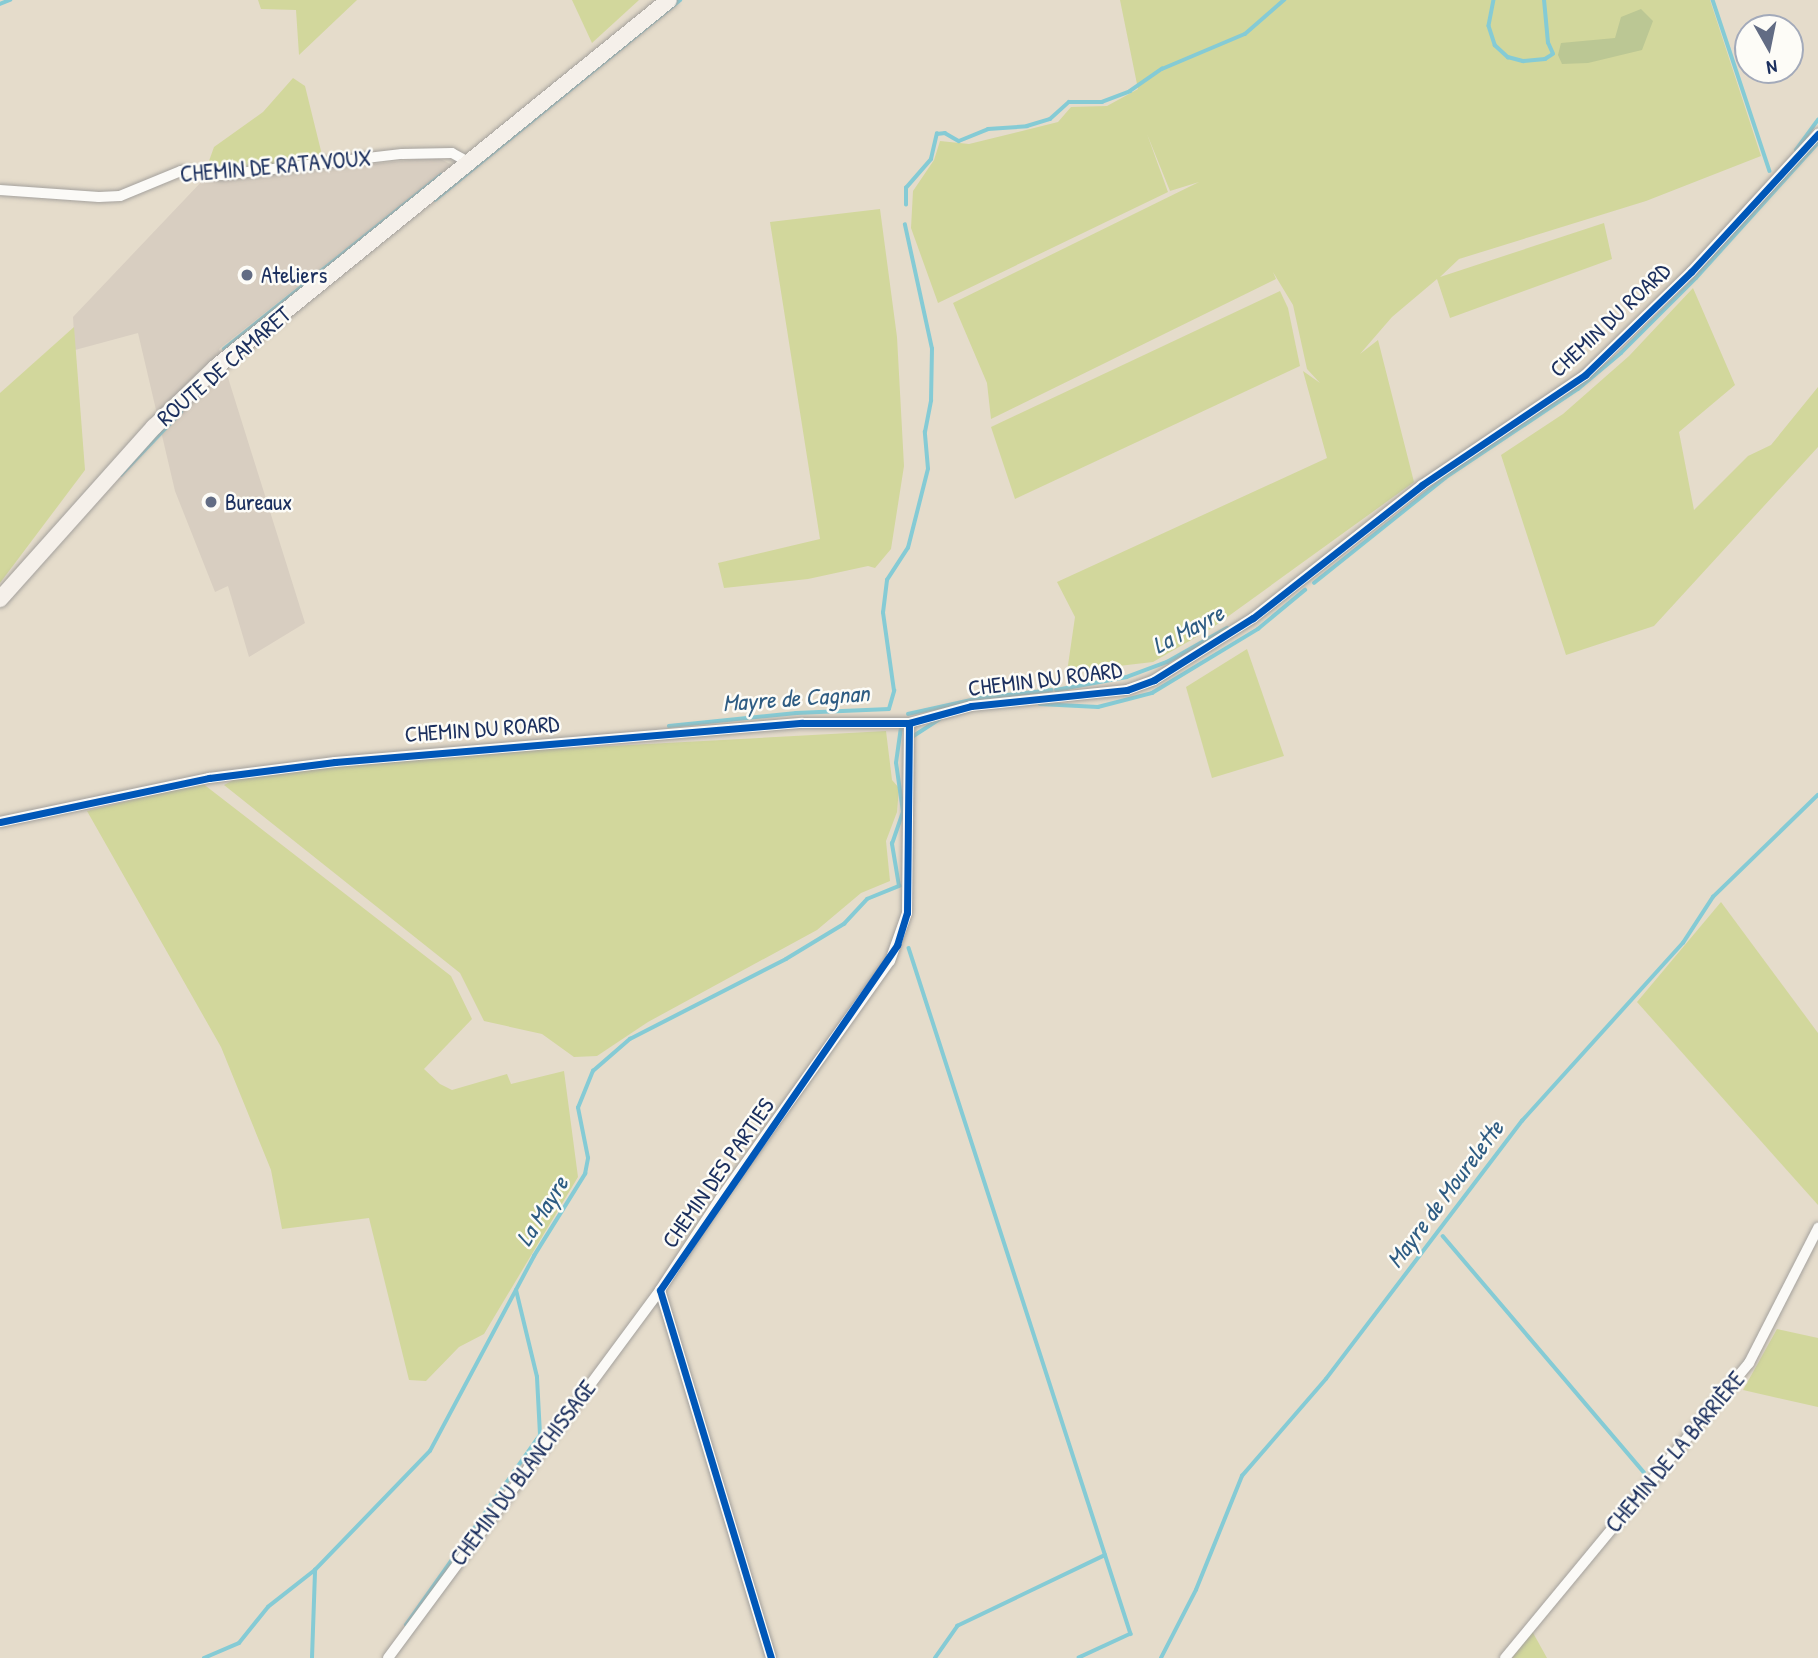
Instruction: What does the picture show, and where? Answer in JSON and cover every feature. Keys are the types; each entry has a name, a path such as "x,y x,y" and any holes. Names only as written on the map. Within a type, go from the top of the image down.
{"main road":[{"name":"ROUTE DE CAMARET","path":"0,599 184,397 669,0"}],"street":[{"name":"CHEMIN DU ROARD","path":"0,822 209,778 335,762 802,723 909,723 971,706 1128,690 1154,680 1253,618 1422,485 1585,375 1691,272 1818,134"},
{"name":"CHEMIN DE RATAVOUX","path":"0,190 120,196 181,171 222,175 402,154 452,153 470,163"},
{"name":"CHEMIN DES PARTIES","path":"660,1290 897,946 907,913 909,723"},
{"name":"CHEMIN DE LA BARRIÈRE","path":"1505,1658 1749,1363 1818,1228"},
{"name":"CHEMIN DU BLANCHISSAGE","path":"388,1658 660,1290"},
{"path":"660,1290 771,1658"}],"shaded area":[{"path":"437,157 452,165 219,349 305,623 249,657 228,586 215,592 175,491 138,333 75,350 73,317 204,179 221,181"}],"green space":[{"path":"258,0 357,0 299,55 296,10 261,9"},
{"path":"572,0 639,0 592,43"},
{"path":"1120,0 1710,0 1734,73 1734,84 1737,84 1761,156 1646,201 1459,259 1440,277 1604,223 1612,259 1450,318 1437,279 1392,317 1360,354 1378,340 1414,482 1212,628 1153,662 1067,672 1075,617 1057,582 1327,458 1303,371 1320,383 1307,369 1293,305 1273,272 1276,279 991,419 987,383 953,303 1199,182 1170,191 1147,134 1168,192 938,303 911,228 913,191 934,160 940,141 969,144 1058,122 1071,107 1107,106 1138,89"},
{"path":"1641,9 1653,21 1642,50 1588,63 1562,64 1558,55 1561,43 1615,38 1621,17"},
{"path":"293,78 305,86 323,159 218,170 209,161 214,147 263,112"},
{"path":"880,209 897,337 904,466 891,549 875,568 868,566 808,579 724,588 718,563 820,539 770,222"},
{"path":"1693,288 1735,385 1679,432 1694,510 1748,456 1771,445 1818,387 1818,447 1654,626 1566,655 1501,455 1563,414 1629,356"},
{"path":"1280,291 1288,308 1300,366 1015,499 991,427"},
{"path":"74,327 85,470 0,583 0,393"},
{"path":"1247,649 1284,756 1212,778 1186,687"},
{"path":"886,731 892,780 899,788 897,812 886,841 890,881 861,893 817,930 648,1022 597,1056 574,1057 542,1034 484,1021 460,973 224,785 237,778 427,756"},
{"path":"202,783 451,976 472,1019 424,1069 440,1084 452,1090 507,1074 511,1084 564,1071 578,1177 484,1334 459,1347 426,1381 409,1380 369,1218 282,1229 271,1170 221,1047 87,811"},
{"path":"1721,902 1818,1033 1818,1205 1637,1002"},
{"path":"1777,1329 1818,1338 1818,1407 1743,1390"},
{"path":"1532,1631 1547,1658 1512,1658"}],"waterway":[{"path":"0,4 10,0"},
{"path":"435,200 680,0"},
{"name":"Mayre de Cagnan","path":"906,205 906,188 931,159 937,134 945,133 959,141 988,129 1027,126 1050,119 1069,102 1102,102 1130,91 1162,69 1245,34 1284,0"},
{"path":"1494,0 1489,26 1495,45 1508,57 1523,61 1545,59 1553,54 1548,43 1544,0"},
{"path":"1713,0 1770,171"},
{"name":"La Mayre","path":"1796,150 1818,120"},
{"name":"La Mayre","path":"1314,583 1445,478 1578,389 1621,353 1696,278 1818,143"},
{"path":"224,349 441,175"},
{"name":"Mayre de Cagnan","path":"669,726 796,713 889,709 894,691 883,613 887,580 908,548 928,469 925,432 931,401 932,349 905,225"},
{"path":"121,475 181,412"},
{"path":"1040,704 1098,707 1152,693 1258,629 1305,590"},
{"name":"La Mayre","path":"1056,690 1127,677 1167,662 1227,628"},
{"name":"La Mayre","path":"908,714 981,698 1052,690"},
{"path":"912,737 940,719"},
{"name":"La Mayre","path":"312,1658 315,1570 430,1451 534,1256 585,1174 588,1158 578,1108 593,1071 630,1039 786,959 844,924 867,899 899,886 892,844 903,812 896,763 901,726"},
{"name":"Mayre de Mourelette","path":"1161,1658 1196,1590 1242,1476 1326,1379 1522,1121 1683,943 1713,897 1818,795"},
{"path":"909,948 1131,1634 1079,1658"},
{"path":"1443,1236 1644,1472"},
{"path":"406,1625 540,1435 537,1377 516,1290"},
{"path":"935,1658 957,1626 1105,1555"},
{"path":"204,1658 239,1643 268,1607 315,1570"}],"cycle path":[{"path":"0,822 209,778 335,762 802,723 909,723 971,706 1127,690 1154,680 1253,618 1422,485 1585,375 1691,272 1818,134"},
{"path":"771,1658 660,1290 897,945 907,913 909,723"}],"place":[{"name":"Ateliers","path":"247,275"},
{"name":"Bureaux","path":"211,502"}]}
